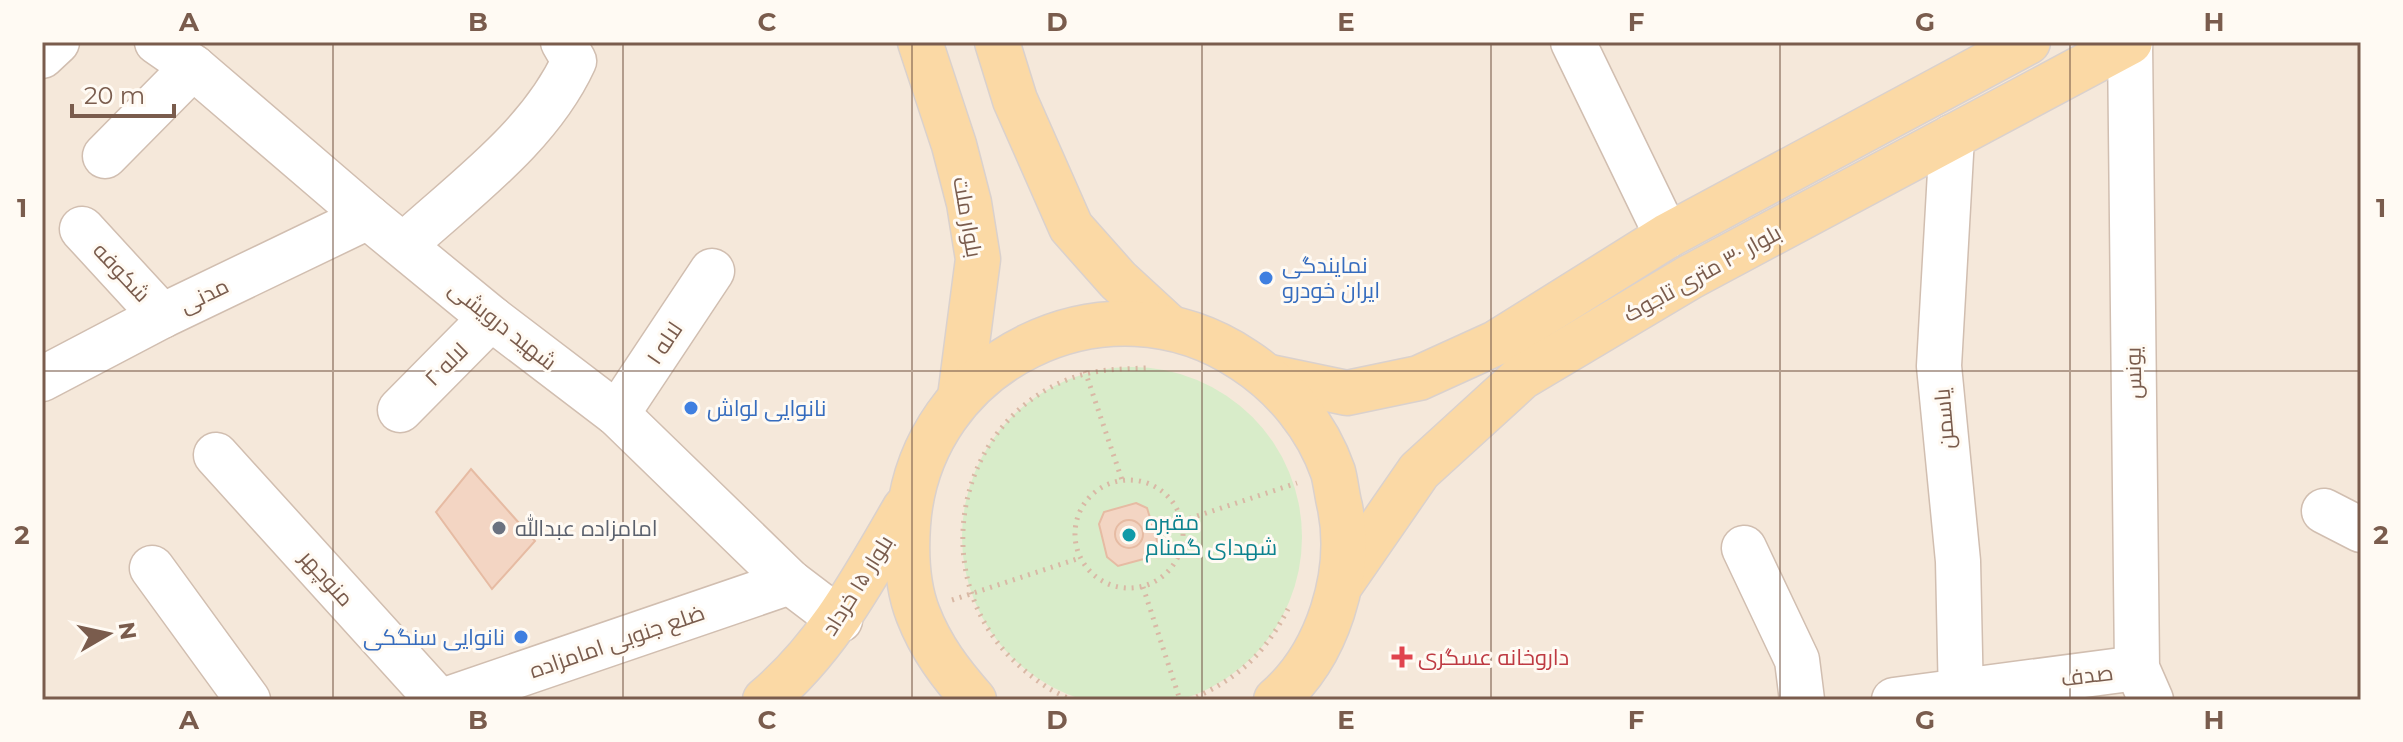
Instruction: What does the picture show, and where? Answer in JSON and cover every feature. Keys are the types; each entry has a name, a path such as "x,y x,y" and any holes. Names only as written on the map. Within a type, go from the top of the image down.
{"main road":[{"name":"بلوار ملت","path":"920,42 962,174 978,259 960,397"},
{"path":"997,42 1015,100 1071,227 1118,280 1168,326"},
{"name":"بلوار ۳۰ متری تاجوک","path":"1270,377 1347,393 1419,378 1496,343 1667,236 2028,42"},
{"name":"بلوار ۳۰ متری تاجوک","path":"1340,586 1419,471 1522,377 1690,277 2130,42"},
{"path":"974,700 943,665 917,613 906,556 910,499 928,444 960,397 992,366 1030,344 1072,328 1119,322 1168,326 1222,345 1270,377 1307,420 1313,478 1344,528 1340,586 1321,640 1284,696"},
{"name":"بلوار ۱۵ خرداد","path":"765,700 788,681 840,620 910,499"}],"street":[{"path":"42,56 57,42"},
{"name":"شهید درویشی","path":"157,42 193,67 491,318 617,414 790,582 840,620"},
{"path":"404,245 520,139 546,107 563,85 574,61 563,42"},
{"path":"1573,42 1667,236"},
{"name":"یونس","path":"2130,42 2144,684"},
{"path":"105,156 193,67"},
{"name":"یاسمن","path":"1952,137 1939,366 1958,561 1960,695"},
{"name":"مدنی","path":"42,379 162,316 368,217"},
{"name":"شکوفه","path":"82,229 162,316"},
{"name":"لاله ۱","path":"617,414 712,271"},
{"name":"لاله ۲","path":"400,410 491,318"},
{"name":"منوچهر","path":"216,455 438,700"},
{"path":"1744,548 1797,660 1802,700"},
{"path":"152,568 248,700"},
{"name":"ضلع جنوبی امامزاده","path":"445,700 790,582"},
{"name":"صدف","path":"1894,700 2144,684"}],"path":[{"path":"1072,328 1122,480"},
{"path":"1074,700 1027,675 994,640 980,618 970,594 963,561 962,523 972,477 998,431 1022,407 1050,388 1086,373 1106,369 1151,368"},
{"path":"1290,473 1313,478"},
{"path":"1182,521 1313,478"},
{"path":"1299,499 1313,478"},
{"path":"1122,480 1153,486 1166,494 1182,521 1180,554 1171,569 1143,587 1128,589 1113,586 1089,570 1080,558 1076,544 1078,515 1085,502 1108,484 1122,480"},
{"path":"917,613 1080,558"},
{"path":"1143,587 1180,700"},
{"path":"1189,700 1218,688 1250,664 1276,633 1292,602"}],"shaded area":[{"path":"42,42 2361,42 2361,700 42,700"}],"green space":[{"path":"1132,367 1165,370 1197,380 1227,396 1252,417 1273,442 1289,472 1299,504 1302,537 1299,570 1289,602 1273,632 1252,657 1227,678 1197,694 1165,704 1132,707 1099,704 1067,694 1037,678 1012,657 991,632 975,602 965,570 962,537 965,504 975,472 991,442 1012,417 1037,396 1067,380 1099,370"}],"building":[{"path":"471,469 535,541 492,589 436,512"},
{"name":"مقبره شهدای گمنام","path":"1136,503 1147,508 1159,547 1151,557 1118,566 1107,557 1099,524 1104,512"},
{"path":"1129,520 1139,524 1143,534 1139,544 1129,548 1119,544 1115,534 1119,524"}],"place":[{"name":"نمایندگی ایران خودرو","path":"1266,278"},
{"name":"نانوایی لواش","path":"691,408"},
{"name":"امامزاده عبدالله","path":"499,528"},
{"name":"مقبره شهدای گمنام","path":"1129,535"},
{"name":"نانوایی سنگکی","path":"521,637"},
{"name":"داروخانه عسگری","path":"1402,657"}]}
